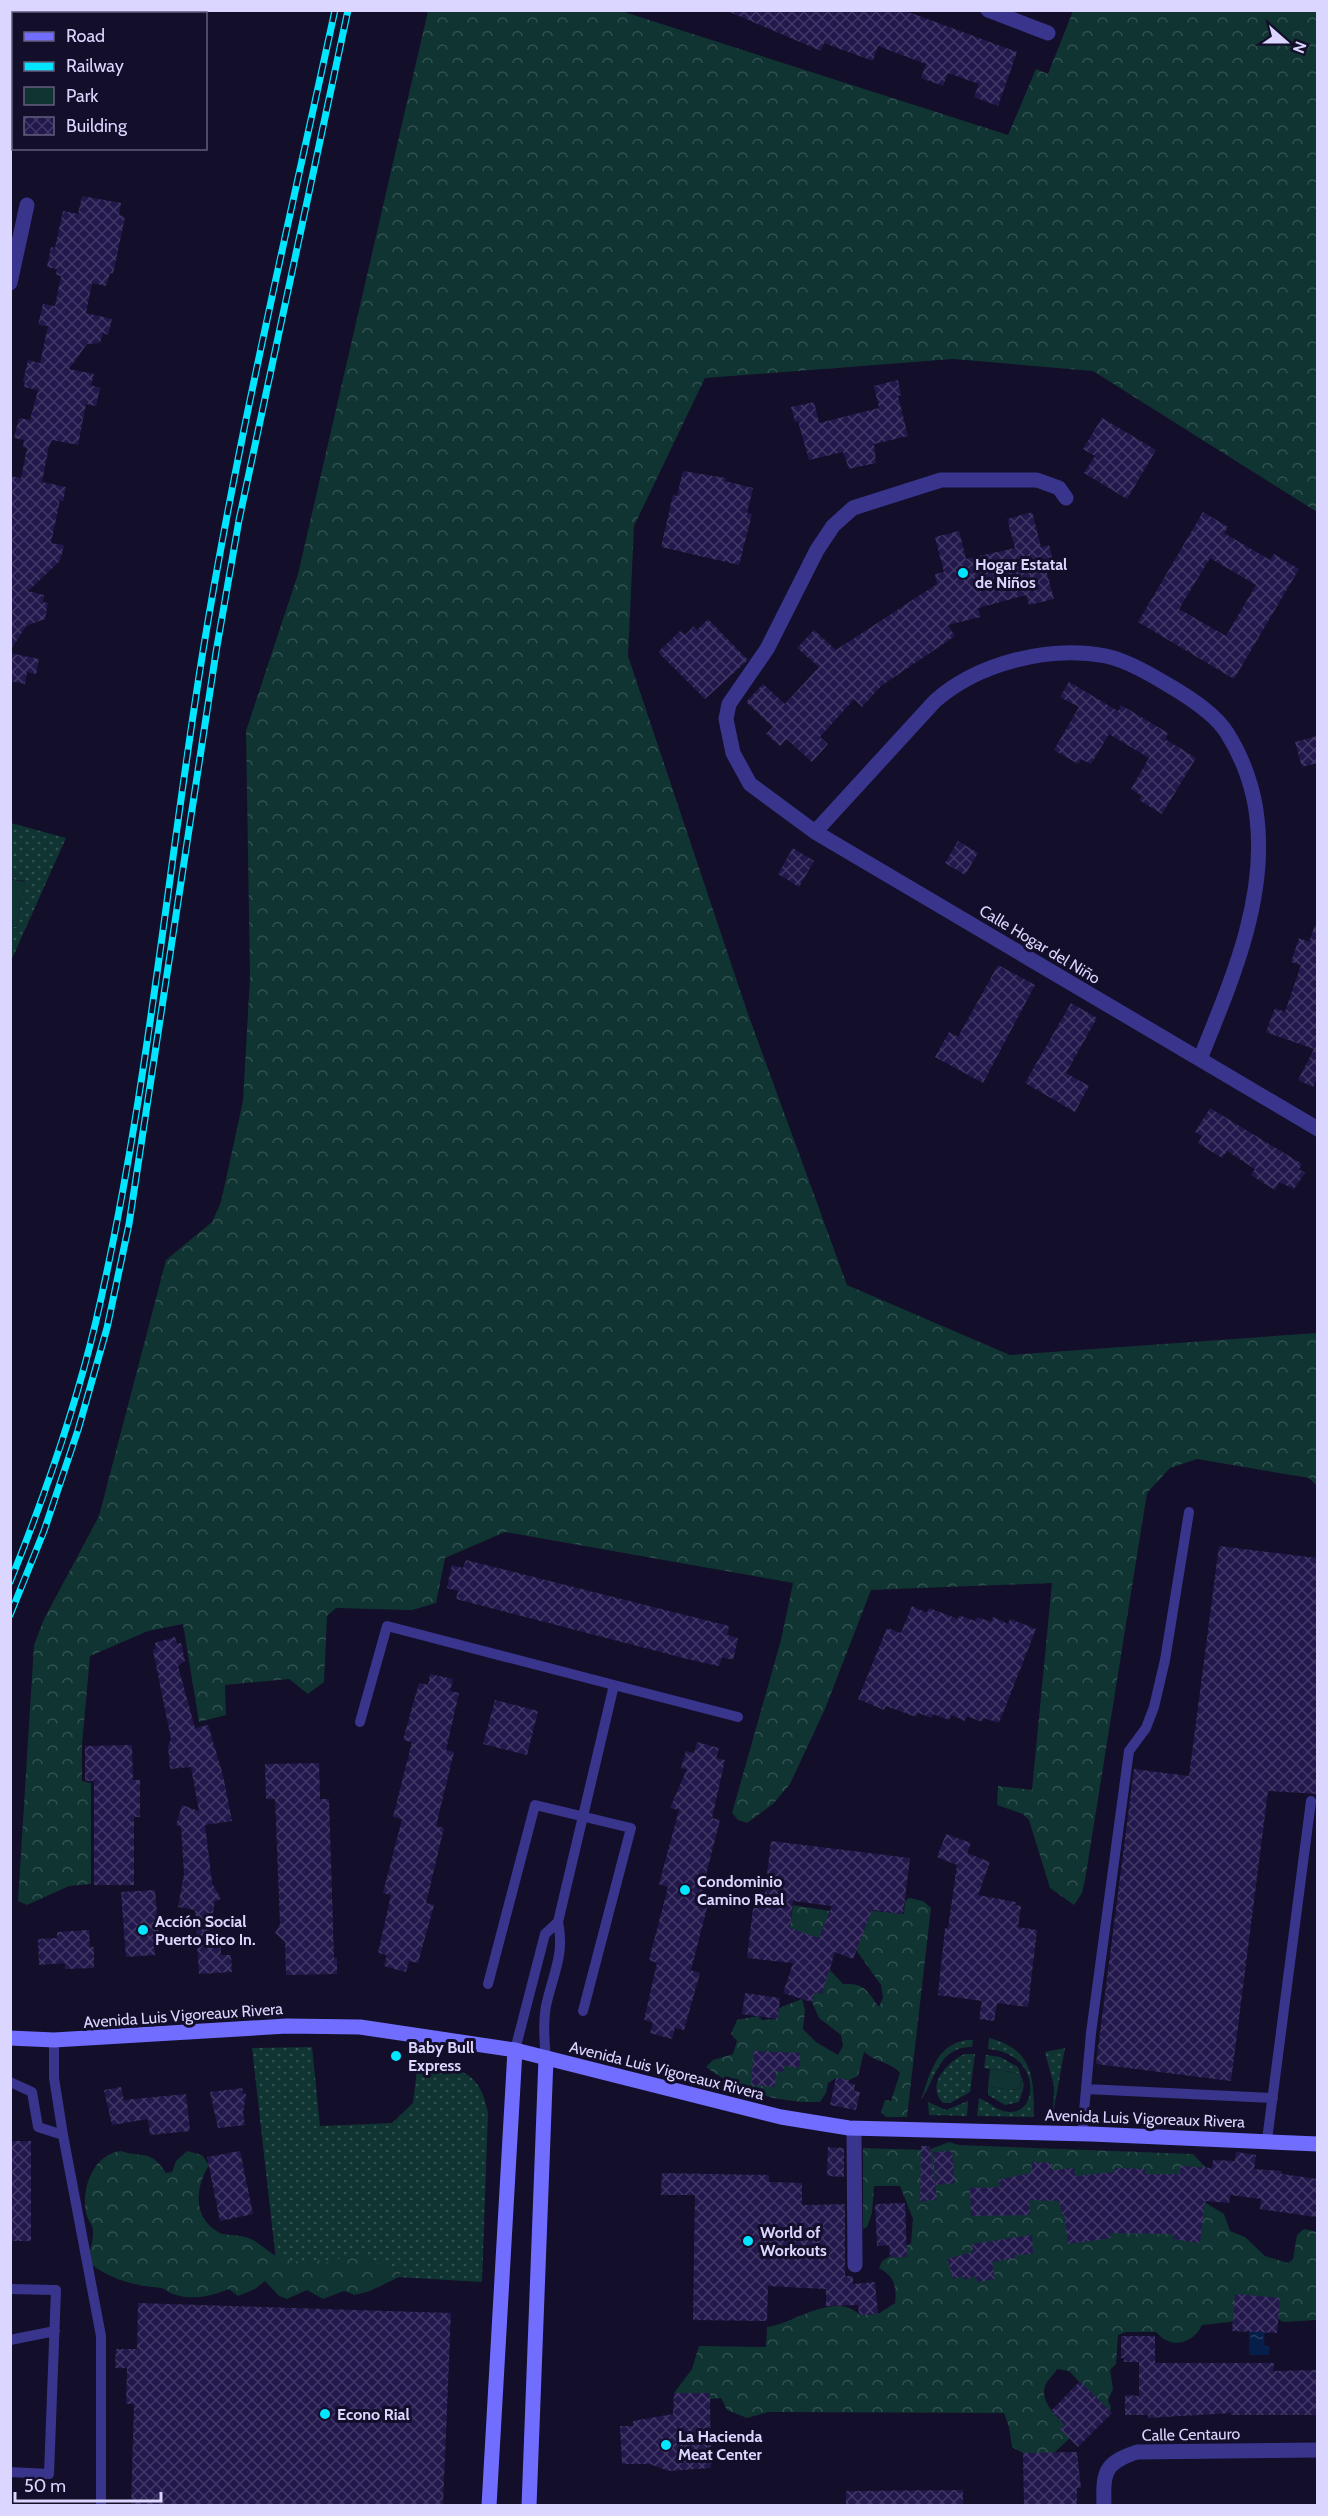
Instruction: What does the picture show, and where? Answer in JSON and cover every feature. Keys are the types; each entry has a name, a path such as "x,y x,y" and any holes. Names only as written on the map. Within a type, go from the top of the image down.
{"main road":[{"name":"Avenida Luis Vigoreaux Rivera","path":"10,2038 54,2040 287,2026 360,2026 515,2050 781,2117 854,2128 1267,2140 1317,2144"},
{"path":"489,2505 515,2050"},
{"path":"529,2505 546,2058"}],"street":[{"path":"988,10 1048,33"},
{"path":"10,282 27,205"},
{"name":"Calle Hogar del Niño","path":"1066,498 1059,488 1037,480 940,480 853,508 833,526 817,550 767,649 729,704 726,719 733,753 750,784 815,832 1317,1129"},
{"path":"815,832 935,701 951,687 971,677 1014,660 1066,654 1107,656 1154,676 1192,699 1226,731 1247,772 1257,818 1258,852 1254,897 1244,942 1200,1059"},
{"path":"854,2128 855,2265"},
{"name":"Calle Centauro","path":"1104,2505 1103,2477 1116,2459 1137,2452 1317,2451"}],"lane":[{"path":"1082,2134 1129,1751 1146,1728 1154,1707 1165,1660 1189,1512"},
{"path":"360,1722 387,1626 738,1717"},
{"path":"546,2058 543,2029 546,2007 563,1941 558,1922 614,1685"},
{"path":"1267,2140 1311,1801"},
{"path":"488,1984 534,1805 631,1828 583,2011"},
{"path":"515,2050 545,1934 558,1922"},
{"path":"54,2040 54,2078 100,2336 101,2505"},
{"path":"10,2082 32,2092 38,2127 63,2134"},
{"path":"1086,2089 1273,2098"},
{"path":"10,2289 56,2290 49,2474 10,2472"},
{"path":"10,2340 55,2331"}],"green space":[{"path":"428,11 621,11 1008,135 1036,69 1048,74 1073,11 1317,11 1317,512 1093,371 953,359 705,378 634,526 628,656 748,1014 847,1285 1010,1355 1317,1333 1317,1486 1309,1478 1197,1459 1170,1468 1147,1493 1085,1880 1082,1893 1074,1905 1050,1888 1029,1820 1023,1814 997,1805 998,1786 1032,1790 1052,1583 871,1590 825,1709 790,1784 773,1804 747,1823 738,1820 732,1813 781,1640 793,1583 505,1532 445,1558 436,1603 412,1610 336,1608 327,1616 324,1682 308,1694 289,1679 225,1685 226,1715 199,1722 183,1624 148,1631 90,1656 82,1744 82,1781 91,1783 91,1884 69,1886 27,1905 18,1901 34,1645 44,1619 99,1516 166,1260 212,1222 221,1202 243,1101 250,977 246,731 298,574"},
{"path":"11,823 66,838 11,961 11,926 16,927 25,881 11,879"},
{"path":"10,879 25,882 16,927 11,926"},
{"path":"909,1898 923,1901 931,1908 907,2117 886,2117 881,2112 885,2100 891,2101 900,2073 892,2066 864,2052 858,2076 849,2080 836,2078 828,2083 826,2093 820,2102 774,2098 760,2094 718,2076 706,2067 713,2060 733,2054 737,2041 731,2034 737,2020 758,2016 762,2020 777,2019 779,2008 802,1999 805,2010 803,2029 816,2042 838,2055 843,2046 841,2035 819,2018 812,2002 815,1992 822,1994 829,1969 843,1984 857,1985 865,1989 879,2007 883,1998 881,1985 856,1950 844,1908 904,1914 905,1901"},
{"path":"793,1905 830,1911 819,1938 752,1928 751,1924 790,1926"},
{"path":"989,2038 1015,2049 1023,2057 1031,2077 1034,2117 977,2116 979,2098 1009,2112 1019,2110 1026,2104 1030,2094 1030,2083 1026,2071 1018,2061 1005,2053 988,2049"},
{"path":"973,2040 972,2047 961,2048 945,2058 921,2100 931,2071 941,2054 956,2043"},
{"path":"312,2047 320,2126 392,2123 413,2103 418,2061 465,2073 479,2087 488,2113 482,2282 277,2270 252,2048"},
{"path":"1065,2048 1053,2114 1054,2086 1045,2052"},
{"path":"975,2054 970,2092 950,2103 943,2103 936,2089 941,2074 958,2057"},
{"path":"986,2055 1000,2057 1018,2067 1024,2085 1019,2102 1005,2105 988,2095 988,2087 1015,2090 1020,2088 1021,2077 1017,2073 984,2068"},
{"path":"990,2069 1017,2073 1021,2077 1020,2088 1015,2090 988,2087"},
{"path":"968,2101 967,2116 929,2115 928,2102 946,2110"},
{"path":"949,2142 959,2145 1193,2154 1207,2169 1204,2193 1206,2203 1224,2214 1230,2231 1245,2237 1265,2256 1288,2263 1293,2259 1297,2235 1304,2229 1317,2232 1317,2320 1283,2322 1275,2317 1202,2325 1193,2337 1175,2343 1162,2338 1156,2332 1126,2332 1118,2335 1116,2364 1110,2370 1113,2389 1108,2400 1111,2408 1109,2413 1069,2371 1057,2369 1046,2384 1044,2392 1046,2402 1065,2425 1061,2429 1070,2438 1054,2453 1023,2453 1012,2447 1004,2413 768,2412 747,2418 727,2410 721,2398 710,2399 710,2393 674,2393 692,2369 699,2346 766,2347 767,2327 814,2310 839,2306 850,2308 860,2315 878,2314 895,2303 893,2282 888,2274 879,2268 882,2261 911,2243 913,2219 900,2186 874,2186 872,2213 867,2227 863,2229 863,2148 928,2150"},
{"path":"121,2151 151,2157 166,2173 172,2172 176,2161 187,2151 202,2155 209,2165 199,2193 201,2211 204,2219 220,2233 247,2237 278,2257 293,2261 317,2260 329,2263 348,2255 361,2256 377,2263 402,2268 399,2277 370,2291 355,2295 344,2291 323,2299 307,2290 287,2299 279,2296 265,2281 255,2289 238,2296 229,2289 209,2296 187,2297 161,2288 131,2283 104,2273 87,2261 93,2231 86,2213 86,2193 97,2165 103,2158"}],"water":[{"path":"1249,2327 1265,2327 1264,2345 1270,2347 1269,2355 1249,2355"}],"building":[{"path":"725,10 903,10 1017,52 998,106 974,97 979,84 948,73 943,86 921,78 926,64 878,46 873,61 824,43 821,51"},
{"path":"82,196 121,203 119,215 125,217 113,274 110,273 106,286 92,283 86,313 112,319 108,335 103,333 100,343 87,344 69,369 94,374 91,385 100,388 96,406 86,404 78,445 52,440 49,446 42,482 66,487 63,501 60,500 51,543 64,545 60,561 28,591 44,595 43,602 48,603 45,619 26,626 10,651 10,476 21,478 27,448 23,447 24,440 14,438 19,418 30,420 38,390 24,387 25,382 23,382 28,360 40,363 48,326 38,325 43,304 55,306 61,276 56,275 57,269 47,267 51,247 55,248 63,211 78,214"},
{"path":"898,380 901,395 898,396 908,436 874,444 876,463 849,469 843,452 809,460 798,421 795,422 791,407 814,402 819,423 879,408 874,386"},
{"path":"1102,418 1156,450 1127,499 1084,473 1095,456 1083,449"},
{"path":"683,471 726,478 725,481 753,488 747,513 752,514 739,565 661,547 673,495 677,496"},
{"path":"1032,512 1041,547 1049,545 1054,564 1045,566 1054,599 1029,605 1026,595 978,608 980,617 948,625 955,636 881,686 862,707 854,699 820,737 828,744 812,762 787,739 780,746 766,734 773,727 746,702 763,684 785,704 819,667 797,648 814,630 836,650 937,584 935,574 944,572 935,537 959,531 966,559 1015,548 1007,519"},
{"path":"1203,512 1228,527 1224,533 1270,560 1274,554 1299,569 1234,679 1138,622","holes":["1210,558 1256,585 1226,636 1179,609"]},
{"path":"708,619 748,660 705,699 658,652 680,631 685,635 694,626 697,630"},
{"path":"10,653 39,659 36,674 27,672 25,684 10,681"},
{"path":"1069,682 1118,711 1121,705 1168,733 1165,739 1196,758 1162,814 1139,800 1142,796 1131,789 1149,758 1109,734 1091,764 1081,759 1078,764 1054,750 1079,707 1060,697"},
{"path":"1317,736 1317,763 1302,767 1295,742"},
{"path":"958,841 978,853 965,875 945,863"},
{"path":"793,848 814,861 799,887 778,874"},
{"path":"1315,925 1317,926 1317,1078 1313,1087 1298,1080 1314,1049 1266,1032 1275,1008 1285,1012 1301,965 1291,962 1299,938 1309,942"},
{"path":"998,965 1035,985 983,1083 935,1057 949,1032 958,1037"},
{"path":"1071,1003 1097,1018 1066,1073 1089,1086 1075,1112 1025,1083"},
{"path":"1210,1108 1302,1164 1299,1169 1305,1173 1294,1189 1279,1182 1275,1190 1251,1175 1255,1169 1227,1151 1222,1158 1198,1143 1202,1136 1195,1132"},
{"path":"1219,1546 1317,1558 1317,1794 1268,1791 1231,2081 1096,2064 1134,1769 1189,1776"},
{"path":"466,1560 729,1626 727,1635 738,1638 733,1660 722,1657 719,1666 695,1661 456,1599 458,1591 447,1588 452,1565 463,1568"},
{"path":"912,1606 927,1613 929,1608 958,1619 959,1615 975,1621 977,1617 991,1622 993,1617 1008,1624 1010,1619 1036,1629 999,1723 984,1718 982,1722 967,1716 965,1721 951,1715 949,1720 933,1714 932,1718 918,1713 916,1717 886,1706 884,1710 858,1699 887,1628 901,1633"},
{"path":"175,1637 177,1644 181,1643 185,1661 178,1666 195,1728 208,1725 223,1775 232,1821 205,1825 212,1883 221,1899 215,1901 210,1931 218,1931 220,1934 221,1955 231,1955 232,1972 199,1974 195,1910 178,1907 184,1874 181,1826 176,1825 182,1805 199,1811 191,1767 170,1769 168,1746 171,1739 153,1650 156,1649 155,1643"},
{"path":"430,1674 453,1679 450,1691 459,1693 446,1750 454,1752 436,1826 444,1828 426,1903 434,1905 418,1963 409,1961 406,1972 384,1966 387,1955 378,1953 391,1895 383,1893 402,1819 393,1817 412,1742 403,1740 419,1683 428,1685"},
{"path":"495,1700 538,1711 527,1755 483,1744"},
{"name":"Condominio Camino Real","path":"697,1742 719,1748 716,1758 725,1760 712,1818 720,1820 701,1894 710,1896 691,1970 700,1973 684,2030 675,2028 672,2039 650,2033 653,2023 644,2020 657,1963 649,1960 668,1887 659,1884 679,1810 670,1808 687,1769 681,1768 686,1751 694,1753"},
{"path":"132,1745 133,1780 140,1780 140,1817 134,1817 134,1885 94,1885 94,1781 85,1781 85,1746"},
{"path":"319,1763 320,1799 329,1799 334,1958 337,1958 337,1974 286,1975 285,1942 275,1933 280,1924 275,1799 266,1799 265,1764"},
{"path":"946,1834 971,1843 967,1853 990,1862 978,1895 1016,1902 1015,1905 1021,1906 1018,1927 1037,1930 1028,2007 997,2003 994,2021 979,2019 982,2001 938,1995 945,1928 948,1928 957,1865 937,1857"},
{"path":"771,1841 910,1858 903,1914 872,1910 853,1959 835,1952 822,1994 815,1992 812,2002 783,1993 793,1963 747,1958 754,1900 764,1900","holes":["793,1901 832,1906 819,1938 790,1928"]},
{"name":"Acción Social Puerto Rico In.","path":"155,1890 159,1936 154,1937 155,1955 126,1957 121,1892"},
{"path":"89,1930 90,1947 94,1947 94,1968 65,1969 65,1963 39,1965 38,1939 57,1938 57,1932"},
{"path":"745,1993 780,1998 778,2019 742,2014"},
{"path":"754,2051 800,2053 800,2068 784,2066 784,2072 776,2071 775,2087 751,2085"},
{"path":"836,2078 849,2080 849,2083 855,2084 854,2091 860,2092 856,2110 830,2105"},
{"path":"121,2087 124,2100 186,2094 190,2131 150,2135 148,2119 112,2125 104,2090"},
{"path":"243,2088 242,2093 246,2094 243,2113 245,2125 218,2128 210,2092"},
{"path":"10,2141 31,2141 31,2241 10,2241"},
{"path":"921,2146 930,2146 937,2199 920,2202"},
{"path":"828,2147 844,2148 844,2177 827,2176"},
{"path":"240,2151 253,2214 220,2221 207,2157"},
{"path":"952,2151 955,2183 936,2185 933,2152"},
{"path":"1236,2152 1256,2155 1254,2169 1282,2171 1282,2174 1317,2179 1316,2217 1260,2209 1261,2199 1230,2195 1229,2203 1205,2201 1200,2243 1173,2239 1174,2234 1110,2233 1111,2238 1068,2244 1064,2214 1062,2214 1059,2201 1029,2200 1030,2215 971,2216 970,2188 1000,2187 998,2180 1031,2173 1032,2162 1052,2163 1052,2170 1074,2168 1075,2176 1115,2172 1115,2168 1146,2169 1145,2174 1180,2174 1180,2166 1212,2168 1213,2160 1235,2161"},
{"name":"World of Workouts","path":"662,2173 769,2175 769,2182 802,2183 802,2205 845,2204 845,2276 853,2276 853,2284 875,2282 878,2314 859,2315 858,2305 826,2306 826,2289 768,2286 767,2321 693,2320 695,2195 661,2195"},
{"path":"905,2203 907,2257 890,2257 889,2245 877,2246 875,2204"},
{"path":"1032,2235 1033,2254 1014,2255 1015,2258 992,2262 995,2279 977,2282 976,2276 964,2280 963,2276 953,2279 947,2259 973,2252 972,2244"},
{"path":"1235,2294 1280,2298 1277,2333 1232,2331"},
{"path":"138,2303 451,2313 443,2505 131,2505 134,2404 126,2404 127,2368 115,2368 116,2349 137,2349"},
{"path":"1121,2336 1155,2336 1155,2363 1274,2363 1273,2371 1317,2370 1317,2415 1231,2415 1231,2413 1148,2418 1148,2415 1125,2415 1125,2395 1139,2396 1139,2362 1124,2362 1124,2358 1121,2358"},
{"path":"1080,2381 1112,2413 1078,2447 1060,2429 1065,2425 1051,2411"},
{"name":"La Hacienda Meat Center","path":"674,2393 710,2393 711,2468 668,2471 650,2464 622,2464 620,2426 633,2426 633,2421 673,2414"},
{"path":"1077,2452 1081,2488 1077,2488 1077,2505 1024,2505 1023,2453"},
{"path":"963,2490 963,2505 846,2505 846,2491"}],"railway":[{"path":"10,1582 69,1421 88,1354 114,1238 143,1071 190,735 217,570 265,330 335,10"},
{"path":"10,1615 44,1531 78,1430 107,1328 129,1224 216,652 239,520 348,10"}],"place":[{"name":"Hogar Estatal de Niños","path":"963,573"},
{"name":"Condominio Camino Real","path":"685,1890"},
{"name":"Acción Social Puerto Rico In.","path":"143,1930"},
{"name":"Baby Bull Express","path":"396,2056"},
{"name":"World of Workouts","path":"748,2241"},
{"name":"Econo Rial","path":"325,2414"},
{"name":"La Hacienda Meat Center","path":"666,2445"}]}
